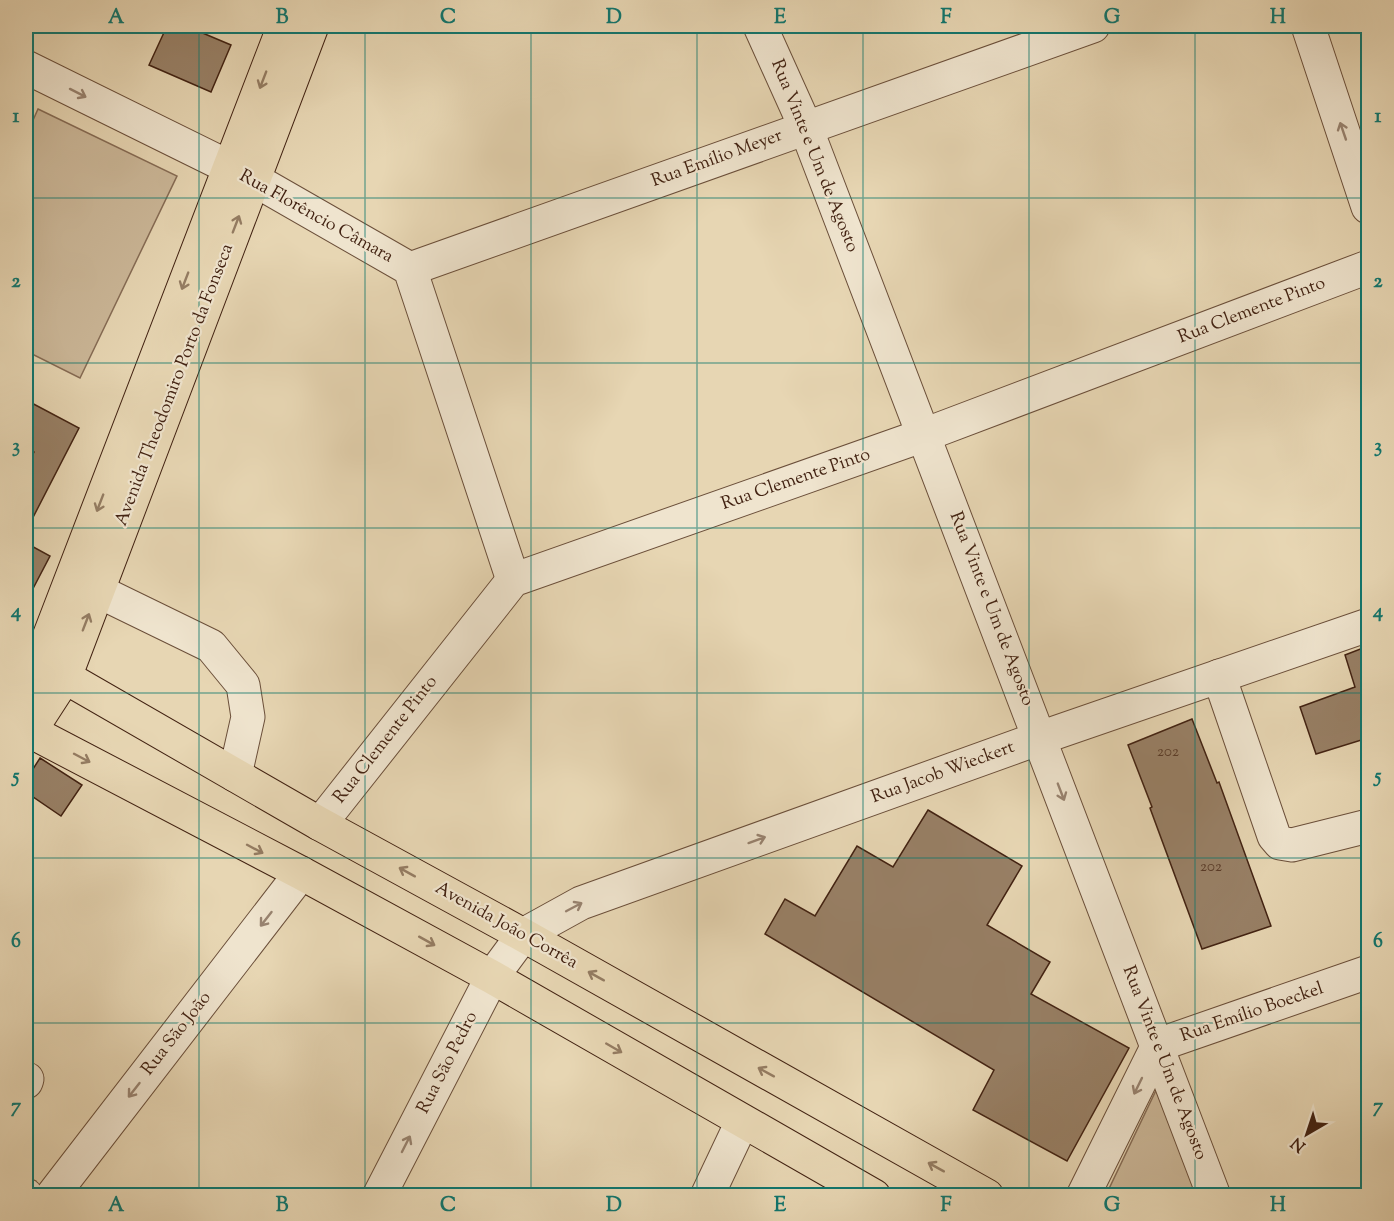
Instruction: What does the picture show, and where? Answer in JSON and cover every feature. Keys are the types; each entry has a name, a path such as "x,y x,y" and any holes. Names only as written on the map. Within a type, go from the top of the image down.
{"main road":[{"name":"Avenida Theodomiro Porto da Fonseca","path":"241,174 284,26"},
{"name":"Avenida Theodomiro Porto da Fonseca","path":"27,732 39,670 129,466 241,174 312,26"},
{"name":"Avenida Theodomiro Porto da Fonseca","path":"39,670 98,591 129,466"},
{"name":"Avenida João Corrêa","path":"39,670 235,775 320,824 742,1122 874,1196"},
{"name":"Avenida João Corrêa","path":"27,732 301,873 507,957 987,1196"}],"street":[{"name":"Rua Vinte e Um de Agosto","path":"760,26 806,128 1214,1196"},
{"name":"Rua Emílio Meyer","path":"410,269 1093,26"},
{"path":"1308,26 1368,207"},
{"name":"Rua Florêncio Câmara","path":"26,67 241,174 410,269 513,580"},
{"name":"Rua Clemente Pinto","path":"320,824 513,580 924,435 1368,267"},
{"path":"98,591 212,646 243,685 248,717 235,775"},
{"name":"Rua Jacob Wieckert","path":"507,957 581,903 1040,738 1368,625"},
{"path":"1219,676 1275,836 1281,843 1292,844 1368,826"},
{"name":"Rua São João","path":"52,1196 301,873"},
{"name":"Rua São Pedro","path":"379,1196 507,957"},
{"name":"Rua Emílio Boeckel","path":"1083,1196 1158,1045 1368,972"},
{"path":"706,1196 742,1122"}],"shaded area":[{"path":"38,109 177,176 80,378 26,351 26,136"},
{"path":"1160,1082 1199,1195 1106,1195"}],"building":[{"path":"167,26 186,26 231,45 211,92 149,65"},
{"path":"26,400 79,428 26,531 26,468 34,452 26,448"},
{"path":"26,543 50,556 26,602"},
{"path":"1368,646 1368,738 1316,754 1300,707 1355,687 1345,655"},
{"path":"1192,719 1217,783 1219,782 1271,926 1202,949 1128,745"},
{"path":"40,758 82,785 61,816 26,792 26,780"},
{"path":"928,810 1022,866 987,925 1050,962 1031,994 1129,1048 1067,1161 973,1110 994,1070 765,934 785,899 815,916 857,846 893,867"}]}
